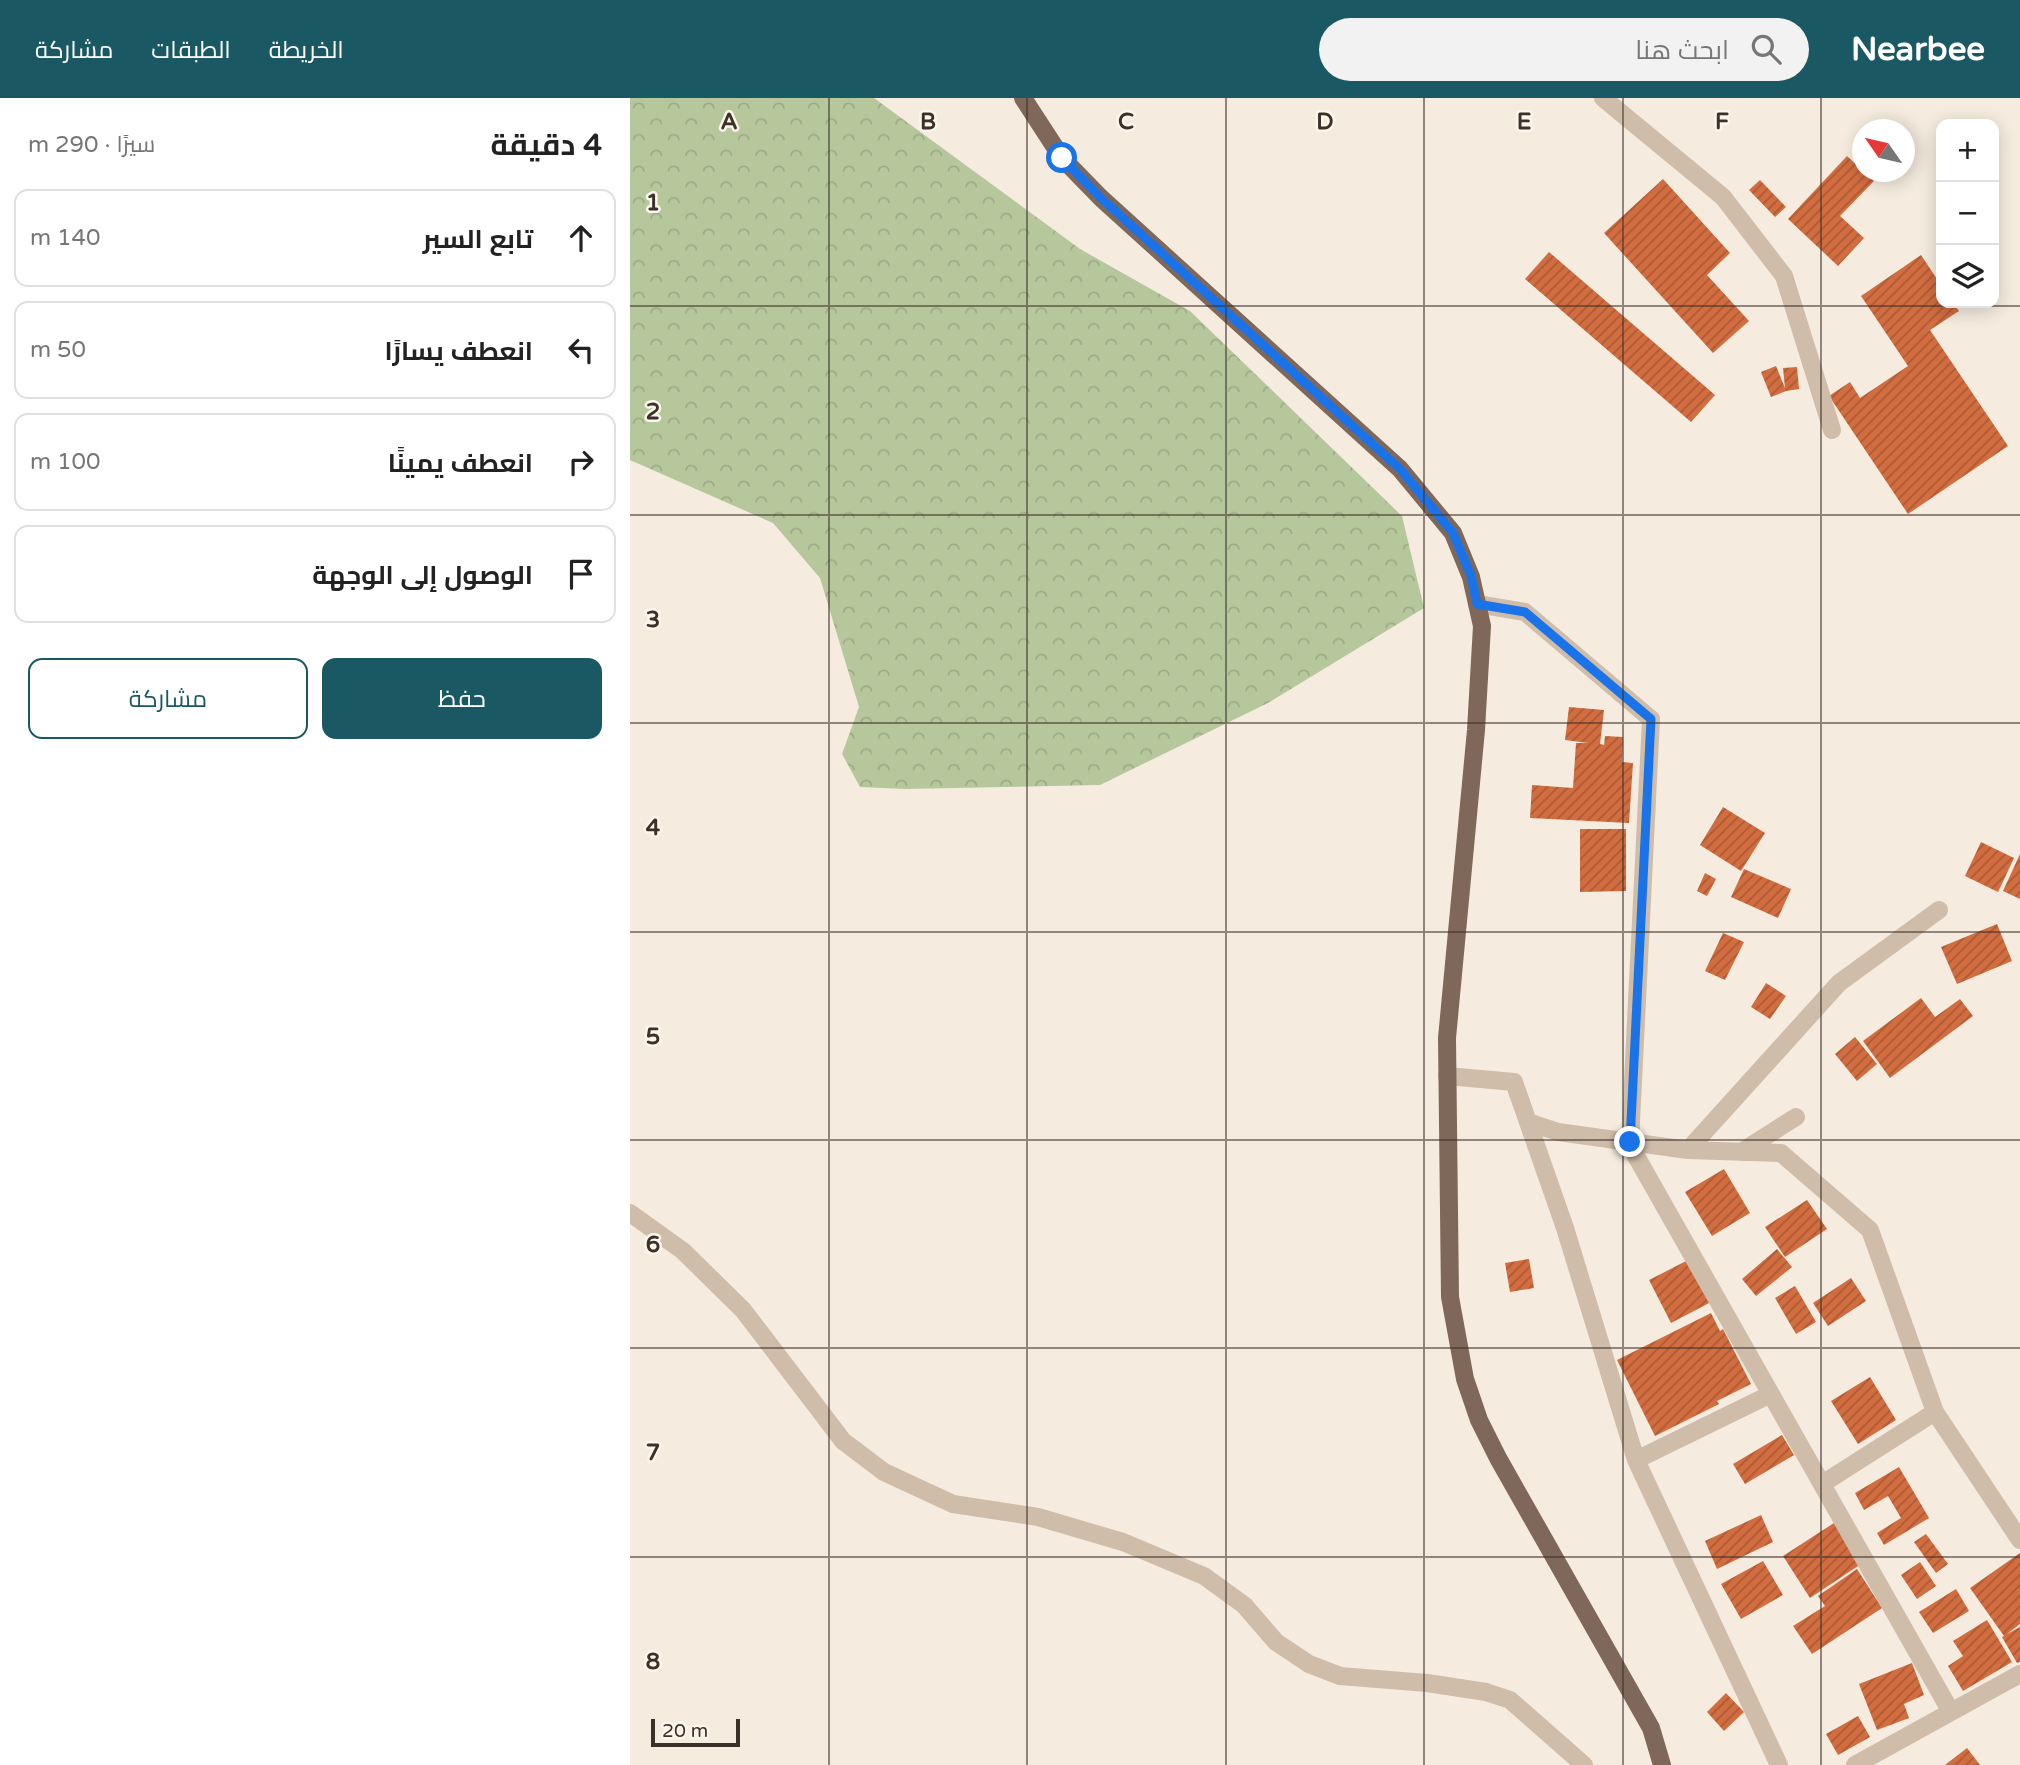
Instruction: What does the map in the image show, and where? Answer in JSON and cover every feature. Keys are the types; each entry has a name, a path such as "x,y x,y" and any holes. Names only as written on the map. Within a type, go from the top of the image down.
{"main road":[{"path":"1023,98 1062,158 1101,198 1400,469 1453,533 1471,576 1482,626 1477,717 1447,1038 1450,1297 1465,1379 1479,1420 1651,1728 1662,1765"}],"street":[{"path":"1603,98 1723,197 1784,276 1832,430"},
{"path":"1477,604 1525,612 1651,719 1630,1142 1951,1712"},
{"path":"1688,1150 1839,982 1939,910"},
{"path":"1447,1076 1514,1082 1565,1228 1636,1460 1779,1765"},
{"path":"1741,1152 1796,1117"},
{"path":"1528,1122 1558,1132 1688,1150 1781,1153 1870,1230 1935,1412 2020,1540"},
{"path":"630,1213 683,1251 743,1310 843,1441 884,1472 953,1504 1038,1517 1087,1531 1123,1542 1204,1576 1244,1605 1276,1642 1309,1664 1340,1676 1427,1683 1486,1692 1510,1700 1584,1765"},
{"path":"1636,1460 1771,1394"},
{"path":"1822,1485 1935,1412"},
{"path":"1855,1765 2020,1674"}],"green space":[{"path":"630,98 874,98 1080,249 1190,311 1402,516 1424,608 1268,703 1100,785 905,789 860,787 842,754 859,707 820,578 773,523 630,460"}],"building":[{"path":"1847,156 1852,161 1852,182 1873,182 1840,216 1864,238 1838,266 1788,219"},
{"path":"1663,179 1730,253 1707,275 1749,321 1713,353 1604,233"},
{"path":"1760,180 1786,207 1775,217 1749,190"},
{"path":"1549,252 1715,395 1691,422 1525,279"},
{"path":"1921,255 1936,278 1936,308 1957,308 1959,311 1930,330 2008,446 1908,514 1829,396 1850,382 1860,398 1908,366 1861,296"},
{"path":"1776,366 1785,388 1783,368 1797,367 1799,389 1771,397 1761,372"},
{"path":"1569,707 1604,710 1600,744 1604,745 1605,736 1623,737 1622,762 1633,763 1629,823 1530,818 1532,785 1573,788 1576,743 1588,743 1565,740"},
{"path":"1723,807 1765,833 1741,871 1700,845"},
{"path":"1580,829 1626,829 1626,891 1580,892"},
{"path":"1981,842 2014,858 1998,892 1965,876"},
{"path":"2020,854 2020,899 2003,891"},
{"path":"1744,869 1791,889 1778,918 1731,897"},
{"path":"1705,873 1716,879 1707,896 1697,891"},
{"path":"1997,924 2012,961 1957,984 1941,947"},
{"path":"1723,933 1744,942 1725,980 1705,971"},
{"path":"1766,983 1786,996 1770,1019 1751,1007"},
{"path":"1921,998 1935,1017 1960,999 1973,1016 1890,1078 1863,1041"},
{"path":"1855,1037 1877,1064 1857,1081 1835,1054"},
{"path":"1724,1169 1750,1213 1712,1236 1685,1192"},
{"path":"1807,1200 1827,1229 1785,1257 1765,1227"},
{"path":"1777,1249 1792,1267 1756,1296 1742,1279"},
{"path":"1692,1258 1713,1301 1671,1323 1649,1280"},
{"path":"1529,1259 1534,1288 1510,1292 1505,1263"},
{"path":"1851,1278 1866,1301 1828,1326 1813,1303"},
{"path":"1795,1286 1816,1322 1796,1334 1775,1298"},
{"path":"1711,1313 1720,1331 1723,1329 1751,1384 1717,1401 1719,1404 1655,1436 1617,1360"},
{"path":"1870,1377 1896,1420 1858,1444 1831,1401"},
{"path":"1782,1435 1794,1455 1745,1484 1733,1464"},
{"path":"1899,1467 1929,1518 1884,1545 1877,1533 1901,1518 1888,1496 1864,1510 1855,1493"},
{"path":"1761,1515 1773,1542 1717,1569 1705,1541"},
{"path":"1834,1523 1861,1564 1810,1598 1783,1556"},
{"path":"1926,1534 1948,1564 1936,1573 1914,1542"},
{"path":"2020,1553 2020,1624 2007,1634 2020,1627 2020,1662 2017,1663 2002,1637 2004,1636 1970,1588"},
{"path":"1763,1561 1783,1595 1741,1619 1721,1584"},
{"path":"1920,1562 1936,1586 1917,1599 1901,1575"},
{"path":"1857,1569 1882,1608 1812,1654 1793,1626 1825,1606 1818,1596"},
{"path":"1956,1589 1969,1611 1933,1633 1919,1612"},
{"path":"1987,1620 2012,1662 1963,1691 1948,1666 1963,1656 1953,1641"},
{"path":"1912,1663 1924,1695 1904,1704 1909,1718 1877,1730 1859,1684"},
{"path":"1726,1693 1744,1712 1724,1731 1707,1712"},
{"path":"1858,1716 1870,1737 1838,1755 1826,1734"},
{"path":"1967,1748 1980,1765 1945,1765"}],"route":[{"path":"1062,158 1101,198 1400,469 1453,533 1471,576 1477,604 1525,612 1651,719 1630,1142"}]}
